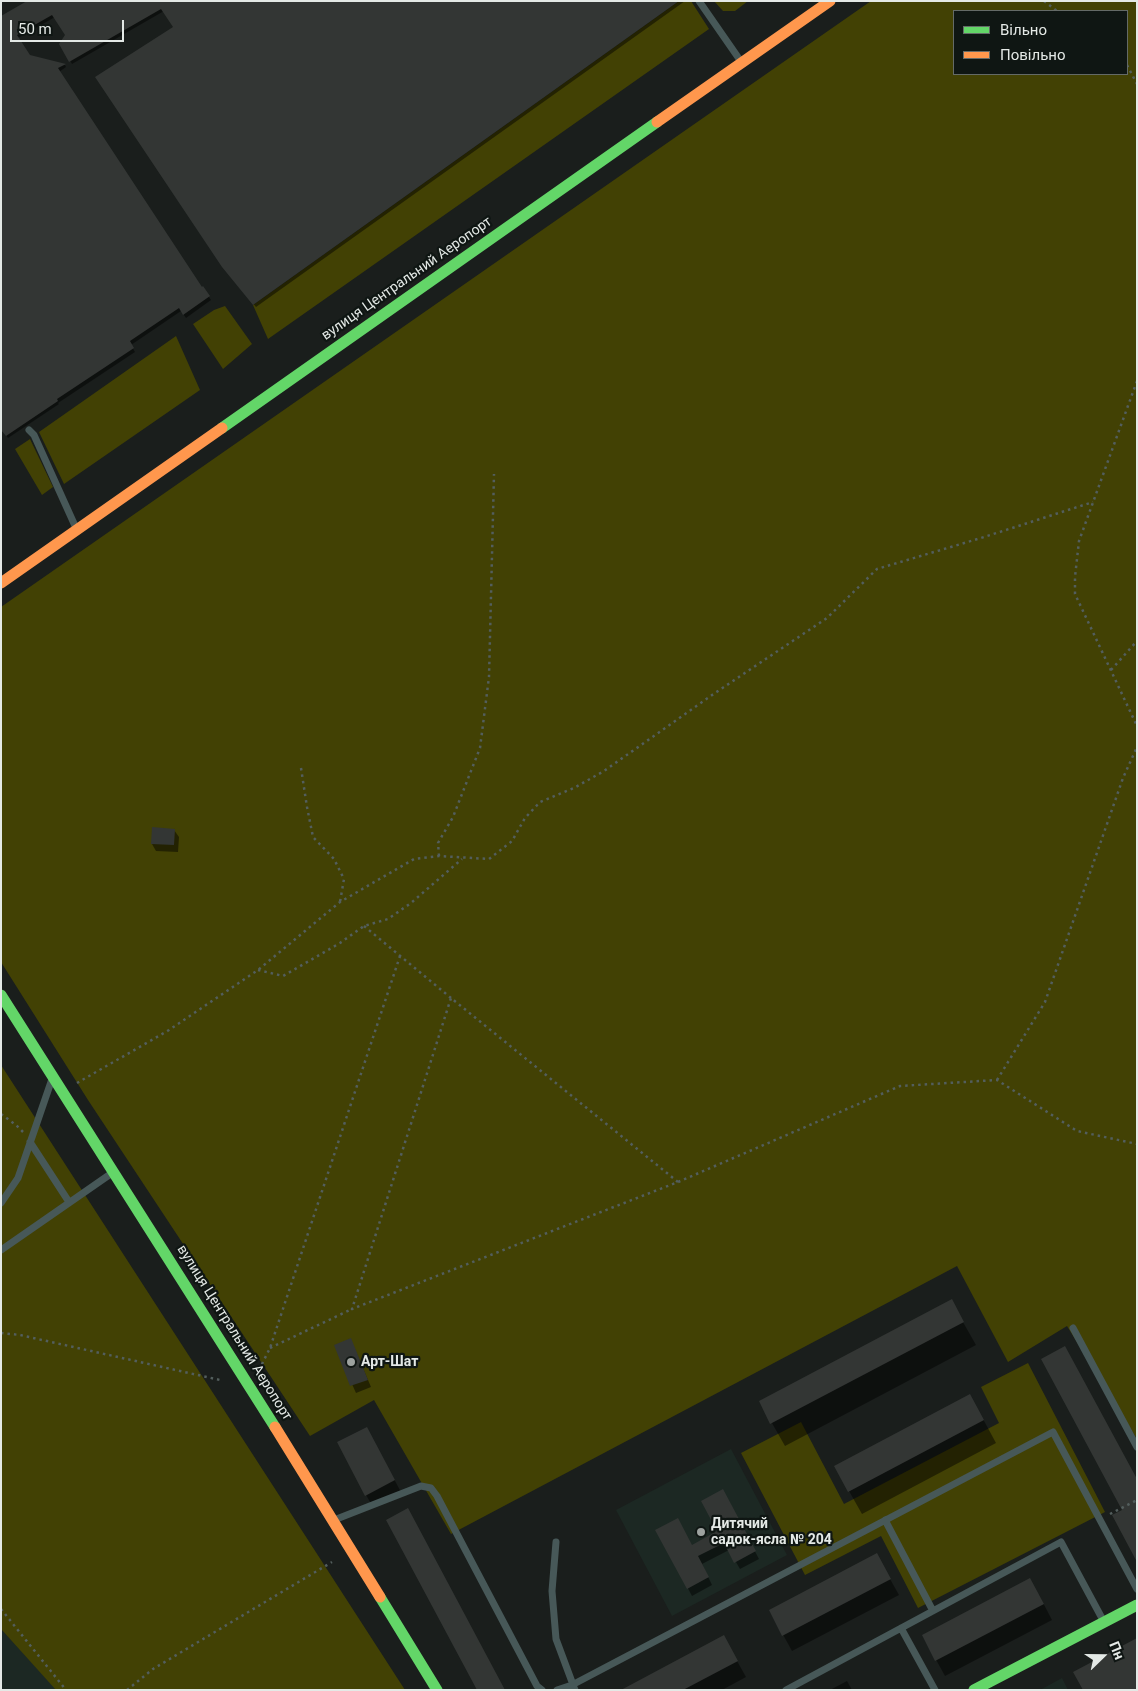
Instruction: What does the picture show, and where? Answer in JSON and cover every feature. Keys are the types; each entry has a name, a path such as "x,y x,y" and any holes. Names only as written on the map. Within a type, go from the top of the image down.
{"street":[{"name":"вулиця Центральний Аеропорт","path":"1,583 830,1"},
{"name":"вулиця Центральний Аеропорт","path":"1,995 251,1388 438,1690"},
{"path":"974,1690 1137,1605"}],"lane":[{"path":"699,1 742,63"},
{"path":"29,430 34,435 76,530"},
{"path":"1,1203 18,1178 53,1076"},
{"path":"30,1142 69,1202"},
{"path":"1,1250 114,1172"},
{"path":"1073,1328 1137,1447"},
{"path":"557,1690 574,1687 1053,1432 1137,1589"},
{"path":"333,1520 421,1486 431,1488 437,1496 537,1686 542,1690"},
{"path":"885,1520 933,1611"},
{"path":"556,1542 552,1591 556,1639 574,1687"},
{"path":"786,1690 1061,1542 1104,1622"},
{"path":"902,1628 935,1690"}],"path":[{"path":"1044,1 1057,10"},
{"path":"1128,67 1137,84"},
{"path":"1137,381 1079,541 1075,576 1075,594 1137,726"},
{"path":"439,856 438,843 453,816 480,748 489,676 494,474"},
{"path":"62,1091 169,1030 258,970 340,902 414,859 439,856 489,859 512,841 525,818 540,802 574,788 604,771 714,693 827,618 877,569 1093,502"},
{"path":"1111,670 1137,641"},
{"path":"996,1080 1045,1002 1123,778 1137,747"},
{"path":"301,768 306,807 313,837 334,859 344,879 340,902"},
{"path":"258,970 284,976 340,943 364,926 388,919 463,858"},
{"path":"364,926 678,1182"},
{"path":"251,1388 270,1348 400,956"},
{"path":"352,1309 451,998"},
{"path":"270,1348 352,1309 678,1182 900,1086 996,1080 1077,1131 1137,1144"},
{"path":"1,1114 16,1125 30,1142"},
{"path":"1,1333 20,1335 220,1380"},
{"path":"1100,1520 1137,1500"},
{"path":"127,1690 153,1669 332,1562"},
{"path":"1,1609 66,1690"}],"shaded area":[{"path":"679,1 691,1 709,29 268,339 253,305"},
{"path":"714,1 748,1 735,11 723,11"},
{"path":"871,1 1137,1 1137,1439 1067,1326 1008,1362 957,1266 451,1534 374,1400 310,1436 88,1100 1,962 1,607"},
{"path":"225,306 252,344 223,369 193,324 214,310"},
{"path":"176,336 200,390 64,484 39,432"},
{"path":"30,439 53,487 42,495 15,449"},
{"path":"1,1065 405,1690 56,1690 1,1629"},
{"path":"1028,1363 1105,1512 918,1608 881,1536 805,1575 741,1453 801,1422 844,1504 999,1423 981,1387"},
{"name":"Дитячий садок-ясла № 204","path":"731,1449 787,1555 672,1616 616,1510"},
{"path":"1,1629 57,1690 1,1690"},
{"path":"1062,1678 1068,1690 1040,1690"}],"building":[{"path":"27,1 679,1 253,305 222,267 95,77 173,27 161,9 69,62 59,44 65,35 52,15 17,35 30,55 66,64 58,68 202,287 210,296 183,315 179,308 130,341 134,348 57,399 58,401 6,436 1,430 1,16"},
{"path":"152,827 175,829 174,845 151,844"},
{"path":"952,1299 964,1322 770,1424 759,1401"},
{"name":"Арт-Шат","path":"351,1338 368,1380 350,1386 334,1345"},
{"path":"1065,1346 1137,1479 1137,1562 1112,1515 1122,1510 1041,1359"},
{"path":"970,1394 984,1420 848,1492 834,1466"},
{"path":"367,1427 395,1480 365,1496 337,1442"},
{"path":"723,1489 756,1551 734,1563 724,1543 698,1556 709,1577 687,1589 655,1530 678,1518 692,1545 717,1531 701,1501"},
{"path":"408,1508 505,1690 477,1690 386,1520"},
{"path":"877,1553 891,1579 782,1636 769,1610"},
{"path":"1030,1578 1044,1604 935,1661 922,1635"},
{"path":"724,1635 738,1661 683,1690 621,1690"},
{"path":"1137,1638 1137,1690 1083,1690 1073,1672"}],"traffic: fast":[{"path":"222,428 657,122"},
{"path":"1,995 275,1427"},
{"path":"380,1597 437,1690"},
{"path":"974,1690 1137,1605"}],"traffic: slow":[{"path":"657,122 830,1"},
{"path":"1,583 222,428"},
{"path":"275,1427 380,1597"}],"place":[{"name":"Арт-Шат","path":"351,1362"},
{"name":"Дитячий садок-ясла № 204","path":"701,1532"}]}
